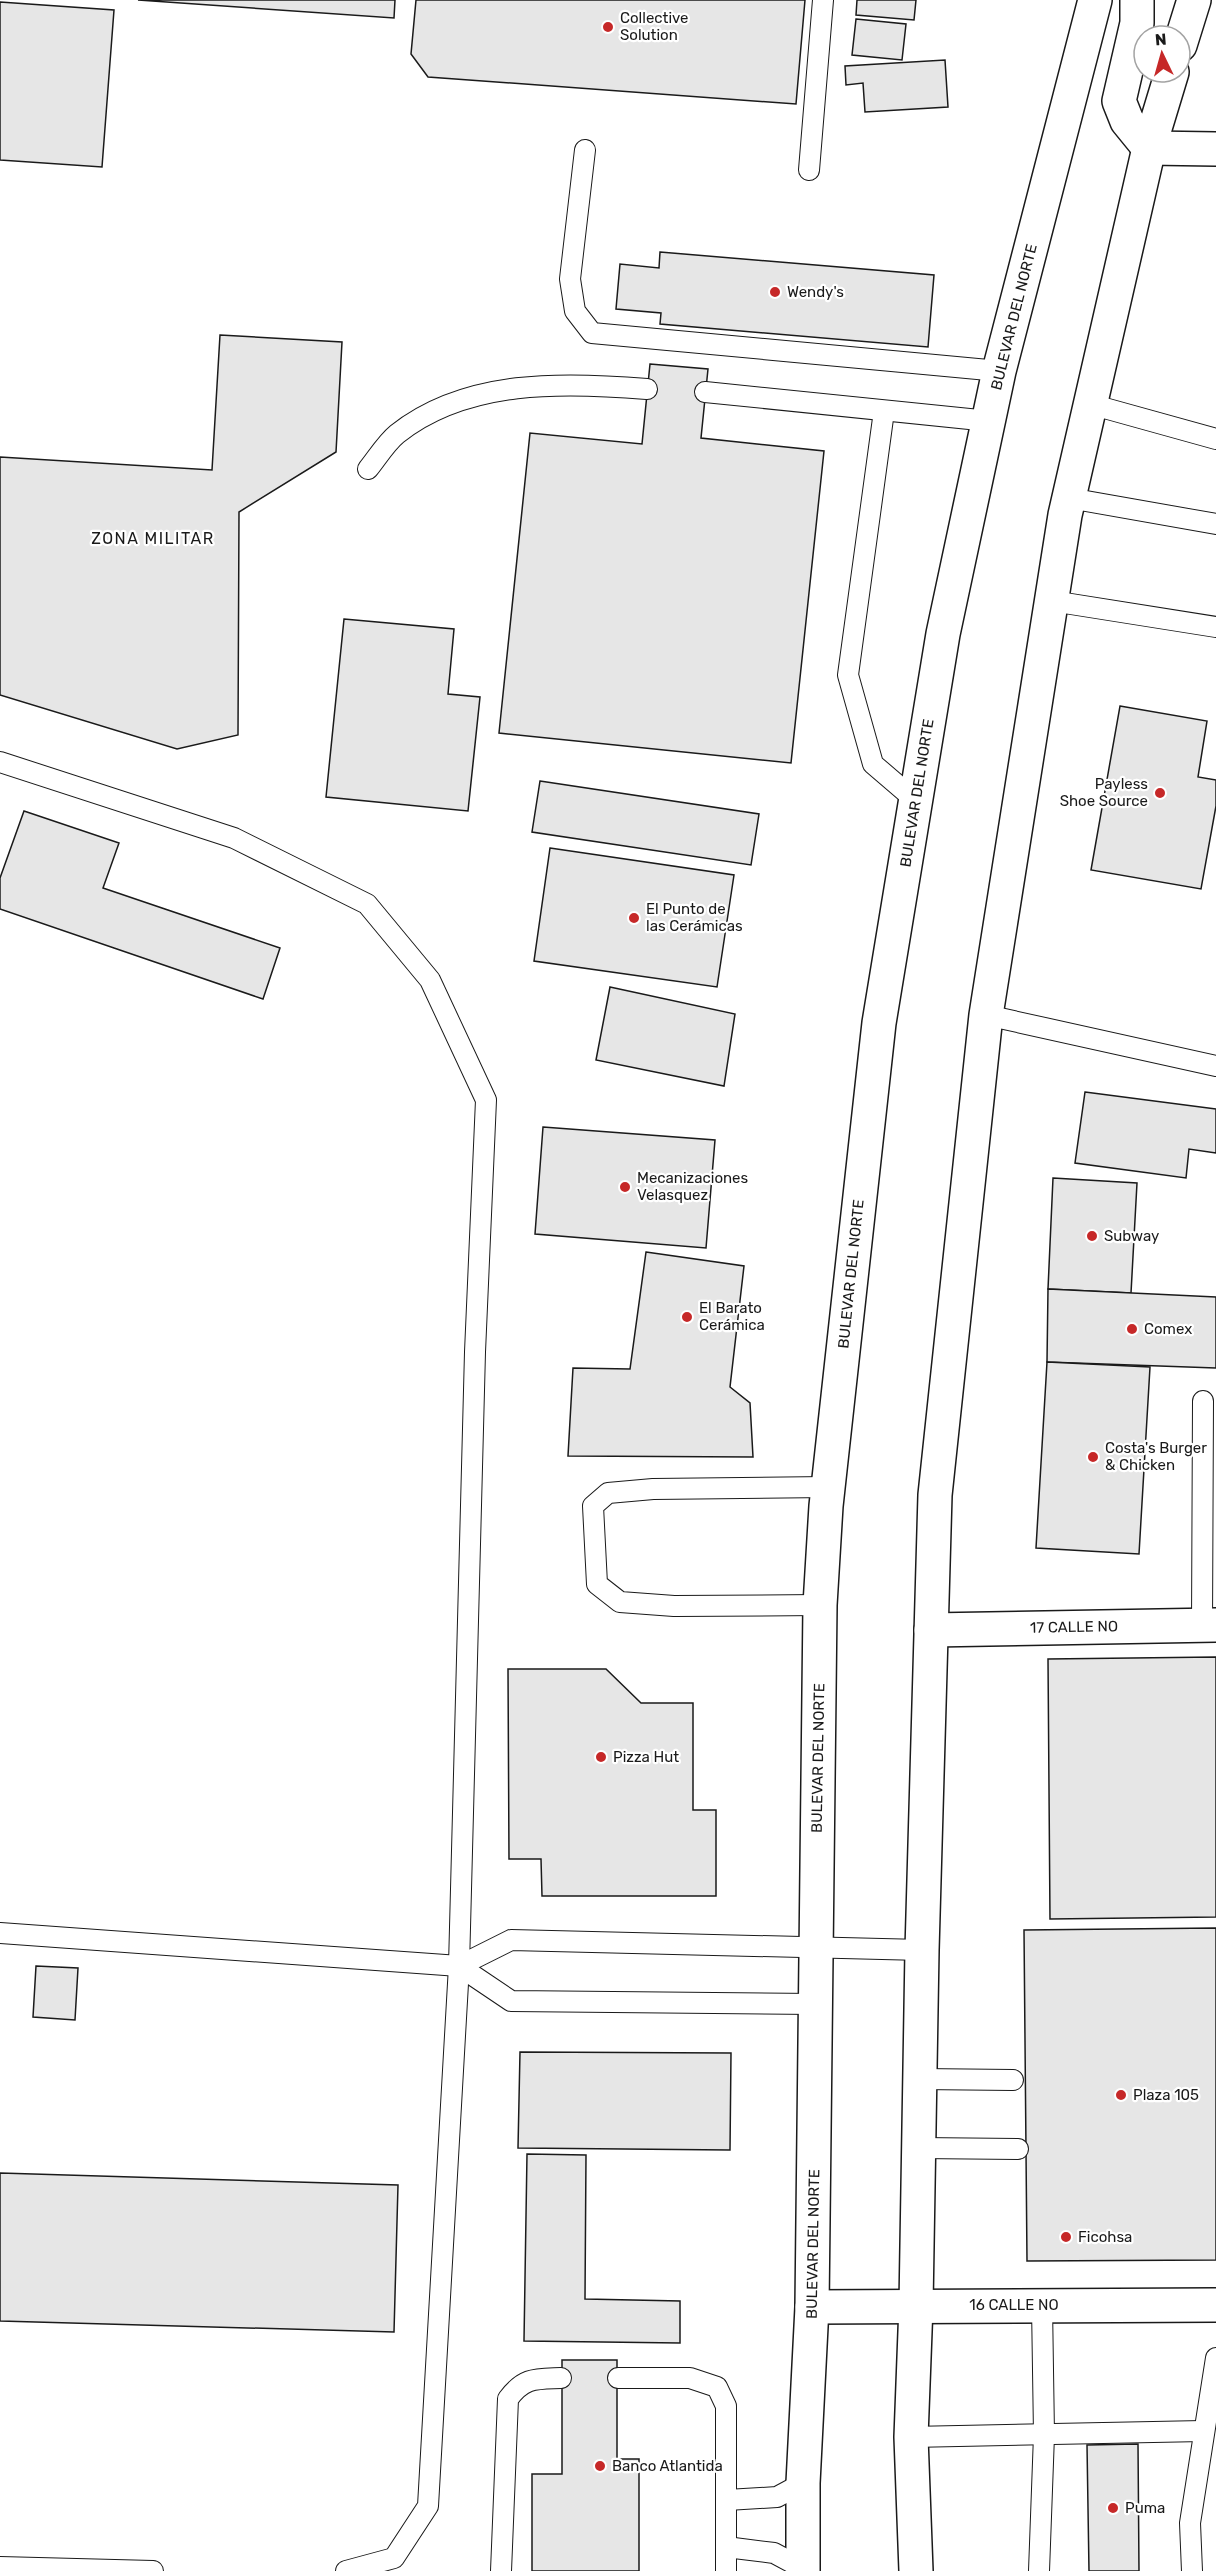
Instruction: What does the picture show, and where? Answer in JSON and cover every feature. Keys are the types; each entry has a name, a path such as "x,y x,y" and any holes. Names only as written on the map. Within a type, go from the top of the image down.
{"main road":[{"name":"BULEVAR DEL NORTE","path":"804,2570 803,2482 812,2307 820,1605 828,1487 879,1023 943,634 999,371 1095,0"},
{"path":"1137,0 1137,23 1119,101 1127,122 1149,148 1216,149"},
{"path":"1187,24 1194,0"},
{"path":"916,2571 911,2437 935,1495 986,1015 1069,498 1149,148 1168,84"},
{"name":"17 CALLE NO","path":"931,1630 1209,1625"},
{"name":"16 CALLE NO","path":"812,2307 1216,2305"}],"lane":[{"path":"809,170 823,0"},
{"path":"585,150 570,279 575,311 592,333 999,371"},
{"path":"368,469 395,435 430,411 507,388 593,384 647,389"},
{"path":"705,392 988,421"},
{"path":"1090,404 1216,439"},
{"path":"884,411 848,675 873,764 915,800"},
{"path":"1069,498 1216,524"},
{"path":"1052,601 1216,627"},
{"path":"0,762 234,838 367,904 430,980 486,1100 475,1352 459,1966 428,2506 394,2558 346,2571"},
{"path":"986,1015 1216,1066"},
{"path":"1203,1401 1209,1625"},
{"path":"820,1605 674,1606 620,1602 597,1584 593,1506 608,1493 653,1489 828,1487"},
{"path":"0,1933 459,1966 511,2001 815,2004"},
{"path":"459,1966 511,1940 922,1950"},
{"path":"920,2079 1013,2080"},
{"path":"919,2148 1018,2149"},
{"path":"1039,2571 1044,2435 1042,2305"},
{"path":"1192,2571 1190,2523 1216,2358"},
{"path":"501,2571 508,2399 517,2387 530,2380 561,2378"},
{"path":"618,2378 690,2378 717,2387 726,2406 726,2571"},
{"path":"911,2437 1203,2431"},
{"path":"727,2500 777,2497 803,2482"},
{"path":"726,2547 774,2553 804,2570"},
{"path":"0,2567 153,2571"}],"building":[{"path":"138,0 395,0 394,18"},
{"name":"Collective Solution","path":"416,0 805,0 796,104 428,77 411,54"},
{"path":"857,0 916,0 914,20 856,15"},
{"path":"0,2 114,10 102,167 0,160"},
{"path":"856,19 906,24 902,60 852,55"},
{"path":"945,60 948,107 865,112 863,83 846,85 845,66"},
{"name":"Wendy's","path":"660,252 934,275 928,347 660,324 661,313 616,309 620,264 659,268"},
{"path":"220,335 342,342 336,452 239,512 238,735 177,749 0,695 0,457 212,470"},
{"path":"650,364 708,369 701,438 824,451 791,763 499,733 530,433 642,444"},
{"path":"344,619 454,629 448,694 480,697 468,811 326,797"},
{"name":"Payless Shoe Source","path":"1120,706 1207,721 1198,777 1216,780 1216,806 1201,889 1091,870"},
{"path":"540,781 759,814 751,865 532,832"},
{"path":"24,811 119,843 103,888 280,948 263,999 0,909 0,878"},
{"name":"El Punto de las Cerámicas","path":"550,848 734,875 717,987 534,961"},
{"path":"610,987 735,1014 724,1086 596,1060"},
{"path":"1085,1092 1216,1109 1216,1153 1189,1149 1186,1178 1075,1163"},
{"name":"Mecanizaciones Velasquez","path":"543,1127 715,1140 706,1248 535,1234"},
{"name":"Subway","path":"1053,1178 1137,1183 1131,1293 1048,1289"},
{"name":"El Barato Cerámica","path":"646,1252 744,1266 730,1387 750,1403 753,1457 568,1456 573,1368 630,1369"},
{"name":"Comex","path":"1048,1289 1216,1297 1216,1368 1047,1362"},
{"name":"Costa's Burger & Chicken","path":"1047,1362 1150,1367 1139,1554 1036,1548"},
{"path":"1216,1657 1216,1917 1050,1919 1048,1659"},
{"name":"Pizza Hut","path":"508,1669 606,1669 641,1703 693,1703 693,1810 716,1810 716,1896 542,1896 541,1859 509,1859"},
{"name":"Plaza 105","path":"1216,1928 1216,2260 1027,2261 1024,1930"},
{"path":"36,1966 78,1968 75,2020 33,2017"},
{"path":"520,2052 731,2053 730,2150 518,2148"},
{"path":"527,2154 586,2155 585,2299 680,2301 680,2343 524,2341"},
{"path":"0,2173 398,2185 394,2332 0,2321"},
{"name":"Banco Atlantida","path":"562,2360 617,2360 617,2459 639,2459 639,2571 532,2571 532,2474 562,2474"},
{"name":"Puma","path":"1138,2444 1139,2571 1089,2571 1087,2445"}],"place":[{"name":"Collective Solution","path":"608,27"},
{"name":"Wendy's","path":"775,292"},
{"name":"Payless Shoe Source","path":"1160,793"},
{"name":"El Punto de las Cerámicas","path":"634,918"},
{"name":"Mecanizaciones Velasquez","path":"625,1187"},
{"name":"Subway","path":"1092,1236"},
{"name":"El Barato Cerámica","path":"687,1317"},
{"name":"Comex","path":"1132,1329"},
{"name":"Costa's Burger & Chicken","path":"1093,1457"},
{"name":"Pizza Hut","path":"601,1757"},
{"name":"Plaza 105","path":"1121,2095"},
{"name":"Ficohsa","path":"1066,2237"},
{"name":"Banco Atlantida","path":"600,2466"},
{"name":"Puma","path":"1113,2508"}],"district":[{"name":"ZONA MILITAR","path":"153,538"}]}
